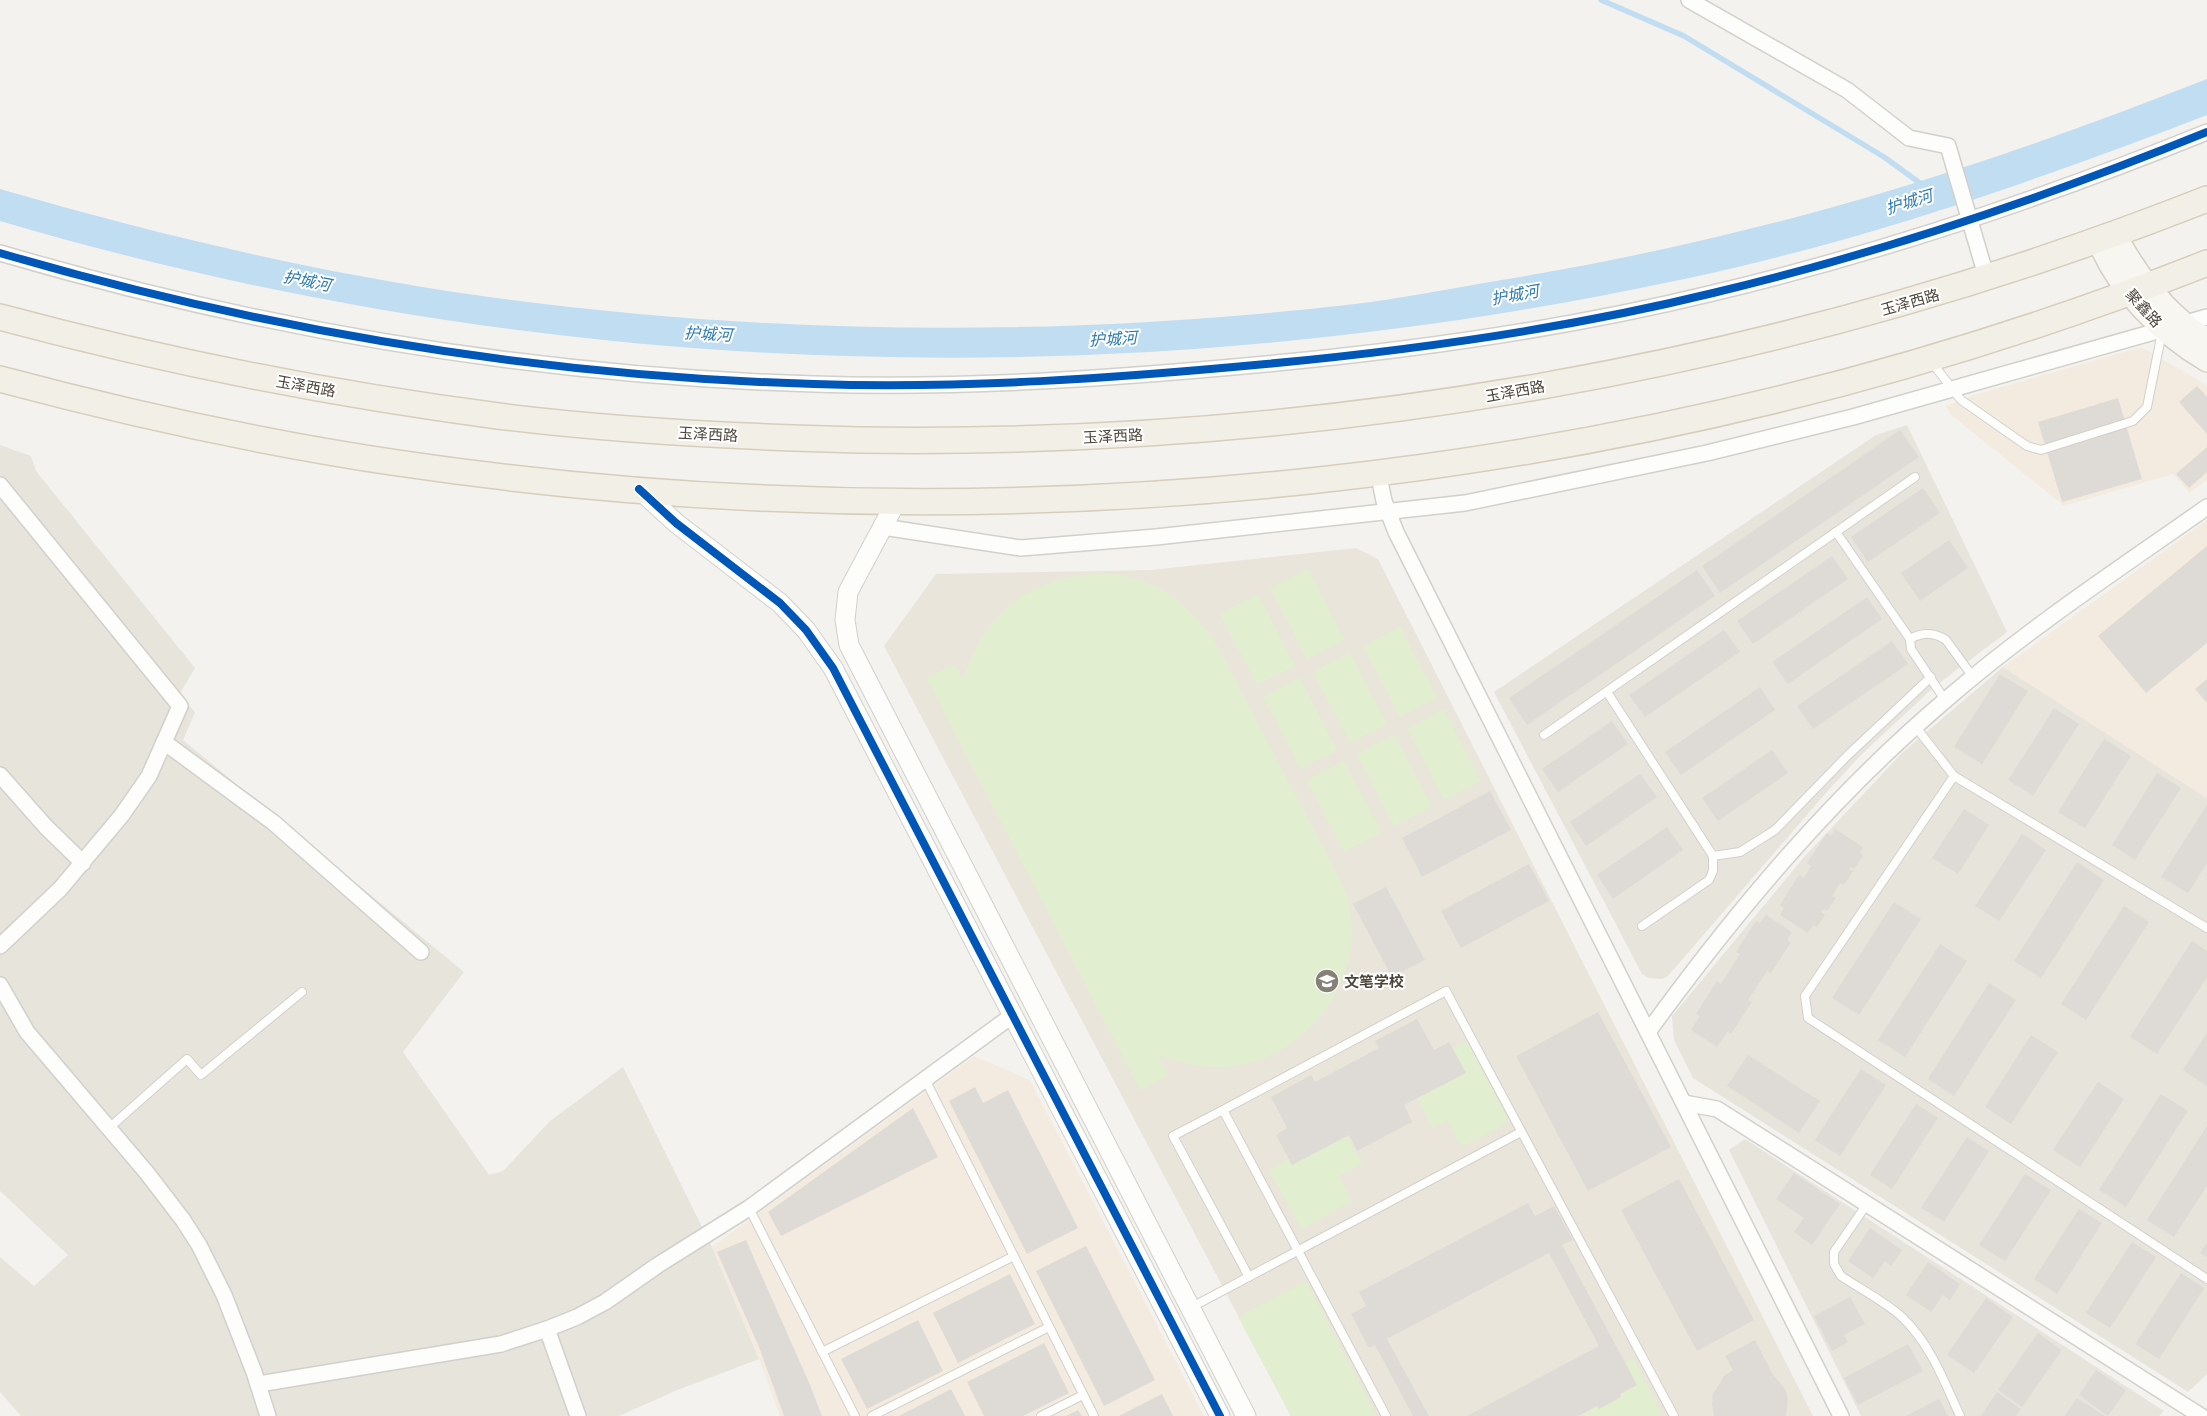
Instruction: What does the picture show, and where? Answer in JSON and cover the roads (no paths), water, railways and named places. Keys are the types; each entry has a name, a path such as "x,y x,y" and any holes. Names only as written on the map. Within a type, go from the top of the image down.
{"main road":[{"name":"玉泽西路","path":"0,317 154,356 331,391 504,416 602,427 798,438 983,440 1088,437 1239,427 1439,404 1539,387 1721,351 1884,310 1987,278 2106,237 2207,199"},
{"name":"聚鑫路","path":"2106,237 2128,258 2139,289 2163,329 2185,348 2207,361"},
{"path":"0,379 141,414 312,448 497,476 639,489 769,497 897,500 1032,499 1157,493 1244,487 1378,472 1549,446 1650,427 1818,389 1928,359 2073,313 2207,263"},
{"name":"聚鑫路","path":"2139,289 2207,339"}],"street":[{"path":"1689,0 1847,90 1909,138 1948,146 1987,278"},
{"path":"0,253 109,283 203,305 346,334 463,353 551,364 728,380 817,384 1013,381 1209,370 1306,360 1500,335 1578,322 1708,295 1826,264 2079,181 2207,132"},
{"path":"882,527 1021,548 1156,537 1465,502 1708,453 1853,417 2207,317"},
{"path":"1378,472 1387,511 1841,1416"},
{"path":"0,485 180,706 149,776 122,815 54,895 0,946"},
{"path":"639,489 684,529 780,603 806,630 833,668 1220,1416"},
{"path":"897,500 848,592 845,620 848,639 854,657 1246,1416"},
{"path":"1648,1032 1690,974 1782,862 1825,815 1915,726 1973,676 2041,624 2207,507"},
{"path":"164,742 274,823 421,952"},
{"path":"0,775 46,827 83,863"},
{"path":"0,985 28,1032 166,1196 199,1245 224,1295 259,1384 268,1416"},
{"path":"259,1384 501,1344 547,1330 606,1302 658,1265 749,1208 1013,1015"},
{"path":"1684,1103 1717,1109 2201,1416"},
{"path":"547,1330 578,1416"}],"lane":[{"path":"1928,359 1961,400 2028,446 2040,450 2133,421 2146,407 2163,329"},
{"path":"1544,735 1916,477"},
{"path":"1836,532 1910,639 1911,649 1945,700"},
{"path":"1910,639 1925,633 1940,636 1946,640 1973,676"},
{"path":"1713,856 1740,852 1775,830 1847,756 1931,677"},
{"path":"1607,692 1713,856 1713,871 1709,880 1642,926"},
{"path":"1915,726 1954,776 2207,928"},
{"path":"1954,776 1805,996 1808,1018 2207,1279"},
{"path":"1249,1277 1174,1136 1446,991 1674,1416"},
{"path":"109,1128 187,1059 201,1075 302,992"},
{"path":"925,1080 1094,1416"},
{"path":"1223,1110 1386,1416"},
{"path":"1190,1308 1521,1132"},
{"path":"1867,1204 1834,1252 1837,1270 1841,1276 1902,1317 1944,1376 1960,1416"},
{"path":"749,1208 855,1416"},
{"path":"822,1352 1014,1256"},
{"path":"872,1416 1049,1327"},
{"path":"1041,1416 1083,1395"}],"water":[{"name":"护城河","path":"2207,79 2207,115 2016,185 1951,207 1821,246 1689,278 1478,317 1266,343 1053,356 841,356 629,343 418,316 208,275 0,221 0,189 176,236 295,263 415,286 584,309 804,325 915,328 1135,323 1245,315 1371,302 1527,276 1673,247 1769,224 1908,185 2038,142"}],"waterway":[{"name":"护城河","path":"1601,0 1684,36 1884,157 1924,186"}],"place":[{"name":"文笔学校","path":"1327,981"}]}
